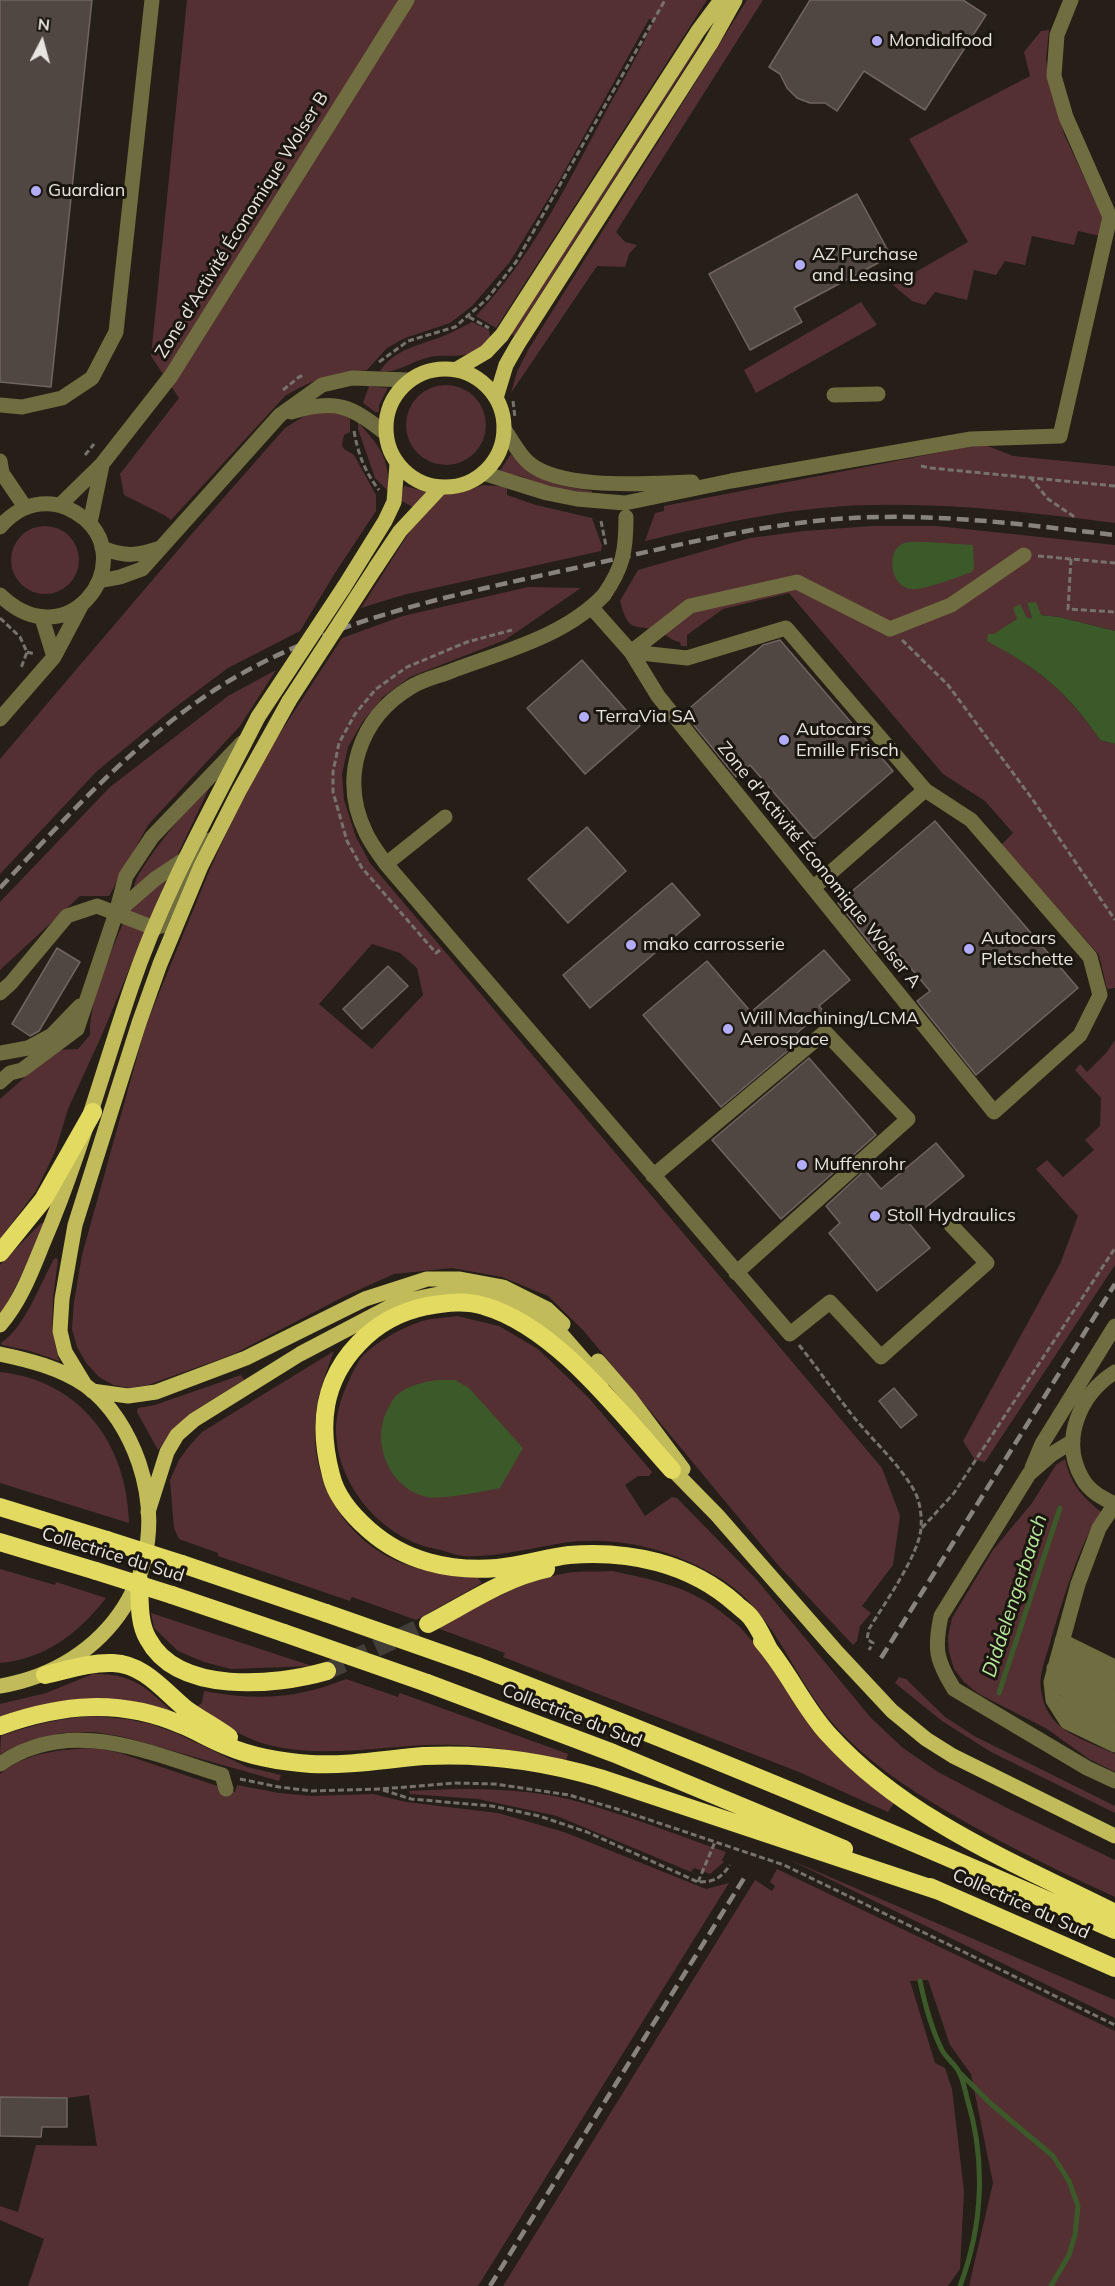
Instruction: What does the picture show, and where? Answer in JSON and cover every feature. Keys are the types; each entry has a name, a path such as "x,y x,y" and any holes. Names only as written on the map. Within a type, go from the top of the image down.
{"highway":[{"path":"0,1253 10,1244 43,1200 93,1112"},
{"path":"672,1470 582,1371 544,1337 512,1316 482,1305 450,1302 407,1310 375,1326 350,1352 333,1380 322,1432 333,1485 355,1518 387,1546 421,1561 458,1569 497,1568 567,1556 603,1553 640,1557 682,1569 723,1592 751,1617 770,1650 827,1733 860,1767 901,1798 967,1839 1115,1913"},
{"name":"Collectrice du Sud","path":"0,1507 182,1564 477,1666 627,1723 899,1835 1115,1930"},
{"name":"Collectrice du Sud","path":"0,1542 172,1595 284,1633 428,1683 613,1753 794,1827 1115,1968"},
{"path":"428,1624 503,1585 534,1572 571,1565 612,1562 650,1567 715,1598 745,1623 770,1650"},
{"path":"139,1580 142,1622 146,1636 154,1649 172,1664 199,1676 233,1683 298,1680 327,1671"},
{"path":"45,1675 96,1664 115,1663 133,1667 151,1677 189,1711 232,1739 278,1760"},
{"path":"0,1726 58,1709 93,1706 127,1709 181,1724 228,1747 278,1760 311,1764 344,1764 425,1756 495,1757 570,1769 939,1891"}],"main road":[{"path":"457,369 486,352 502,335 698,31 721,0"},
{"path":"496,398 506,365 518,344 711,43 735,0"},
{"path":"457,369 472,375 486,385 496,398 502,413 504,429 498,453 483,473 463,484 441,487 410,476 397,464 389,449 385,433 387,413 395,395 408,380 431,370 457,369"},
{"path":"0,1325 10,1313 28,1280 62,1199 93,1112 131,987 154,928 185,860 224,779 258,717 385,521 394,502 397,464"},
{"path":"0,1686 45,1675 69,1662 91,1646 110,1627 139,1580 147,1547 148,1512 144,1478 133,1445 115,1416 88,1388 65,1352 60,1331 62,1299 75,1225 160,964 201,866 290,701 400,531 441,487"},
{"path":"0,1354 57,1370 88,1388 128,1396 156,1392 246,1358 365,1299 407,1285 427,1279 460,1279 486,1283 503,1287 547,1309 573,1333 630,1398 717,1515"},
{"path":"148,1512 167,1452 177,1436 194,1420 300,1354 399,1302 453,1291 504,1299 536,1314 561,1334 590,1365 672,1470 717,1515 847,1664 901,1718 953,1756 1115,1836"}],"lane":[{"path":"0,405 22,407 62,398 92,378 116,332 152,0"},
{"name":"Zone d'Activité Économique Wolser B","path":"60,505 102,464 171,376 407,0"},
{"path":"483,473 567,497 625,510 731,481 971,439 1060,436 1110,217 1066,117 1054,76 1057,35 1071,0"},
{"path":"99,581 142,569 280,415 322,385 352,378 408,380"},
{"path":"834,395 878,394"},
{"path":"280,415 315,404 340,406 365,416 385,433"},
{"path":"504,429 528,463 554,476 613,484 731,481"},
{"path":"0,461 2,473 25,507"},
{"name":"Zone d'Activité Économique Wolser B","path":"90,523 102,464"},
{"path":"613,484 625,510 626,546 622,564 604,596 592,608 548,634 412,686 389,704 371,725 358,750 352,776 356,803 366,833 386,864 451,941 790,1334 830,1302 881,1357 987,1263 951,1225"},
{"path":"0,527 9,516 25,507 42,503 60,505 76,512 90,523 102,548 103,565 92,595 81,606 54,657 0,719"},
{"path":"102,548 120,555 139,555 163,547"},
{"path":"631,652 690,606 797,582 890,628 951,605 1024,555"},
{"path":"0,595 12,606 26,614 42,618 63,615 81,606"},
{"name":"Zone d'Activité Économique Wolser A","path":"592,608 631,652 658,696 994,1112 1080,1035 1100,995 1090,957 971,820 925,790 786,628 687,658 631,652"},
{"path":"42,618 54,657"},
{"path":"0,1082 10,1073 22,1070 77,1029 126,876 146,846 247,738"},
{"path":"813,888 925,790"},
{"path":"386,864 445,817"},
{"path":"0,993 11,983 67,915 97,906 154,928 165,925 192,862 223,823"},
{"path":"116,913 155,879 185,860"},
{"path":"0,1053 28,1048 51,1035 69,1020 86,999"},
{"path":"652,1176 825,1032 908,1119 736,1274"},
{"path":"1115,1326 1042,1444 1029,1474 941,1616 936,1642 942,1670 954,1689 1076,1762 1115,1781"},
{"path":"1115,1371 1103,1379 1091,1392 1081,1407 1076,1423 1073,1441 1075,1461 1083,1480 1097,1495 1115,1504 1096,1537 1078,1584 1057,1661 1053,1700 1067,1722 1115,1745"},
{"path":"1029,1474 1052,1454 1073,1441"},
{"path":"1057,1661 1115,1666"},
{"path":"1057,1661 1115,1682"},
{"path":"1057,1661 1115,1698"},
{"path":"1057,1661 1115,1714"},
{"path":"1053,1700 1115,1730"},
{"path":"0,1764 31,1748 63,1740 95,1740 122,1745 224,1782"}],"path":[{"path":"379,362 408,341 455,327 487,300 505,278 665,0"},
{"path":"354,412 353,426 358,455 370,479 383,495 394,502"},
{"path":"968,472 1029,476 1115,486"},
{"path":"1029,476 1048,499 1076,518"},
{"path":"601,522 606,549"},
{"path":"1024,555 1115,563"},
{"path":"1071,559 1068,609 1115,612"},
{"path":"0,618 20,637 27,652"},
{"path":"890,628 948,685 1033,800 1115,920"},
{"path":"451,941 436,953 362,868 347,842 333,792 333,772 339,743 354,714 376,689 407,667 466,642 512,630"},
{"path":"921,1528 954,1493 1115,1248"},
{"path":"790,1334 909,1483 920,1507 921,1528 909,1561 869,1629 867,1639 873,1643 868,1650"},
{"path":"224,1782 312,1791 381,1789 454,1783 495,1784 569,1795 784,1865 1115,2025"},
{"path":"381,1789 411,1799 492,1806 538,1816 587,1832 698,1882 709,1882 720,1878 730,1865"},
{"path":"698,1882 715,1842"}],"shaded area":[{"path":"187,0 707,0 496,328 476,316 531,246 561,196 654,20 649,19 556,186 509,263 472,306 450,323 405,338 387,348 367,370 324,378 285,396 171,520 124,495 120,474 179,398 151,356"},
{"path":"747,0 763,0 616,232 625,242 637,245 629,254 625,267 597,266 511,393 517,372 528,350"},
{"path":"1049,30 1046,59 1064,134 1102,216 1105,237 1078,231 1074,245 1032,236 1025,265 1005,261 996,275 974,270 967,300 935,292 925,305 912,301 893,285 968,242 909,139 1030,76 1024,52 1041,31"},
{"path":"699,40 702,41 514,336 511,333"},
{"path":"861,302 877,325 756,393 744,370"},
{"path":"472,322 489,330 490,337 475,352 430,357 399,369 380,371 386,363 401,352 446,335"},
{"path":"446,385 461,388 474,397 483,410 486,425 483,440 474,453 461,462 446,465 431,462 418,453 409,440 406,425 409,410 418,397 431,388"},
{"path":"369,386 388,388 379,405 379,412 375,412 363,403"},
{"path":"340,413 350,419 350,432 344,435 342,445 354,455 376,495 376,511 300,631 228,668 173,709 97,771 0,874 0,759 285,428 306,415"},
{"path":"358,422 382,453 387,469 388,491 375,478 358,429"},
{"path":"983,444 1013,456 1115,466 1115,523 964,507 845,506 758,517 645,541 655,513 664,511 664,506"},
{"path":"511,454 529,471 547,481 592,491 592,494 549,487 520,476 499,472"},
{"path":"483,485 507,487 507,495 536,505 592,518 602,546 601,551 403,595 361,608 410,531 413,507 400,500 404,486 437,494 461,493"},
{"path":"45,526 58,529 69,536 76,547 79,560 76,573 69,584 58,591 45,594 32,591 21,584 14,573 11,560 14,547 21,536 32,529"},
{"path":"872,526 937,526 1115,545 1115,631 1059,617 1041,615 1027,603 1032,618 1027,619 1019,604 1018,619 987,640 1036,671 1076,708 1100,740 1115,744 1115,988 1107,989 1099,955 1001,845 1013,833 985,801 943,774 789,593 723,609 687,635 687,646 681,646 680,642 658,631 629,623 623,611 620,601 638,570 750,538"},
{"path":"904,543 973,545 974,568 972,572 925,587 912,589 905,587 895,576 892,560 894,553"},
{"path":"528,587 581,588 505,640 410,677 383,697 363,721 348,747 342,774 344,800 356,837 370,863 882,1468 900,1516 893,1565 862,1606 871,1613 860,1626 857,1641 853,1645 778,1565 583,1330 548,1296 502,1277 452,1268 394,1274 345,1296 234,1354 148,1385 130,1388 113,1385 99,1377 87,1364 77,1347 72,1329 82,1255 146,1025 210,869 243,797 271,747 342,638 403,616","holes":["372,944 400,953 417,968 423,995 372,1049 319,1004"]},
{"path":"1036,602 1041,615 1059,617 1115,631 1115,744 1100,740 1076,708 1051,683 1022,661 987,641 988,634 994,634 1017,619 1013,608 1020,604 1027,618 1032,618 1027,603"},
{"path":"276,670 240,726 148,825 109,896 80,896 0,970 0,902 110,787 228,696"},
{"path":"213,780 169,873 101,1037 68,1109 55,1152 36,1191 0,1239 0,1099 56,1050 78,1049 90,1035 98,987 128,909 137,878 165,837"},
{"path":"1115,1040 1115,1265 985,1462 975,1460 963,1441 1060,1264 1078,1216 1036,1169 1047,1160 1063,1177 1094,1150 1085,1140 1100,1126 1101,1098 1075,1070 1080,1064 1087,1072 1107,1052"},
{"path":"41,1223 47,1224 0,1317 0,1265"},
{"path":"56,1258 58,1260 52,1330 59,1361 1,1343 10,1336 25,1316"},
{"path":"457,1316 499,1326 538,1349 588,1397 652,1472 649,1476 638,1476 625,1485 645,1516 672,1497 677,1498 757,1580 871,1718 903,1748 938,1772 1115,1860 1115,1897 987,1834 933,1803 883,1769 852,1743 822,1710 772,1630 758,1612 742,1595 705,1569 646,1547 604,1541 562,1543 500,1554 463,1556 426,1547 401,1536 372,1513 349,1482 337,1446 337,1418 347,1384 363,1356 385,1339 422,1321"},
{"path":"334,1351 319,1397 315,1437 324,1483 334,1504 347,1523 382,1553 422,1570 477,1577 482,1583 416,1620 352,1597 350,1601 218,1556 218,1553 179,1539 174,1528 170,1480 179,1460 190,1445 202,1432"},
{"path":"0,1372 29,1378 54,1388 76,1403 94,1422 109,1443 120,1468 129,1523 0,1483"},
{"path":"241,1375 244,1380 189,1414 158,1450 137,1412 138,1408 155,1405"},
{"path":"437,1380 455,1380 469,1388 523,1448 500,1488 433,1498 413,1492 392,1473 382,1446 381,1432 390,1405 397,1395 407,1388"},
{"path":"1065,1459 1070,1476 1078,1489 1101,1512 1086,1539 1066,1591 1043,1666 1041,1692 1052,1718 1064,1730 1115,1754 1115,1772 1089,1759 1047,1729 979,1694 964,1682 954,1669 949,1652 948,1637 952,1618 993,1550 1032,1503 1056,1465"},
{"path":"0,1569 55,1585 56,1582 106,1598 96,1611 60,1642 32,1656 0,1663"},
{"path":"612,1571 675,1587 699,1597 740,1627 894,1803 888,1812 799,1772 503,1657 505,1653 437,1628 521,1586 539,1580 575,1572"},
{"path":"151,1613 312,1666 231,1669 204,1662 178,1651 154,1628"},
{"path":"93,1674 107,1674 129,1679 147,1690 175,1714 128,1703 0,1720 0,1704 46,1693"},
{"path":"899,1677 906,1679 945,1717 976,1737 1115,1806 1115,1813 991,1752 942,1721 895,1683"},
{"path":"346,1679 398,1697 400,1693 568,1754 566,1761 513,1751 461,1745 325,1751 285,1748 247,1737 196,1707 202,1703 204,1691 241,1696 276,1696 310,1691"},
{"path":"93,1716 151,1724 178,1734 247,1767 281,1775 279,1781 124,1737 95,1732 62,1733 28,1741 0,1754 1,1736 69,1718"},
{"path":"95,1748 120,1753 235,1792 237,1785 279,1793 312,1796 373,1794 406,1802 498,1813 564,1832 706,1889 729,1883 478,2286 28,2286 44,2239 0,2220 0,2206 18,2212 36,2145 97,2146 89,2095 67,2098 0,2097 0,1774 33,1756 70,1749"},
{"path":"454,1789 511,1791 568,1799 628,1817 726,1852 722,1860 724,1862 710,1874 694,1868 691,1872 557,1816 478,1799 410,1794 409,1791"},
{"path":"788,1859 1115,2000 1115,2018"},
{"path":"777,1869 1115,2031 1115,2286 969,2286 993,2183 971,2074 950,2045 928,1980 910,1981 935,2063 945,2068 952,2089 964,2191 960,2269 948,2286 503,2286 755,1880 772,1891 775,1886 770,1882"}],"building":[{"name":"Guardian","path":"0,0 92,0 51,387 0,382"},
{"name":"Mondialfood","path":"810,0 963,0 986,15 925,110 864,71 837,111 825,103 810,103 797,98 787,88 780,74 769,67"},
{"name":"AZ Purchase and Leasing","path":"857,194 891,256 794,308 802,322 750,350 709,274"},
{"name":"Autocars Emille Frisch","path":"780,640 893,771 814,839 750,765 736,777 684,713 763,645"},
{"name":"TerraVia SA","path":"582,660 640,726 585,774 527,708"},
{"name":"Autocars Pletschette","path":"935,821 1078,988 976,1075 917,1001 930,991 888,941 876,951 838,903"},
{"path":"587,827 626,871 568,923 528,879"},
{"name":"mako carrosserie","path":"672,883 700,915 590,1008 563,975"},
{"path":"57,948 80,962 39,1031 30,1036 12,1024"},
{"name":"Will Machining/LCMA Aerospace","path":"824,950 850,980 819,1006 823,1011 791,1038 796,1044 721,1107 643,1015 707,961 751,1012"},
{"path":"388,966 408,986 362,1029 343,1009"},
{"path":"809,1058 876,1135 781,1219 712,1140"},
{"name":"Stoll Hydraulics","path":"936,1143 964,1176 908,1222 930,1248 877,1291 829,1233 840,1223 826,1206 865,1170 881,1189"},
{"path":"894,1388 917,1415 901,1428 879,1401"},
{"path":"0,2097 67,2098 67,2127 42,2127 41,2137 0,2136"}],"waterway":[{"name":"Diddelengerbaach","path":"999,1693 1060,1508"},
{"name":"Diddelengerbaach","path":"920,1981 938,2042 962,2078 977,2145 979,2169 977,2216 968,2263 960,2286"},
{"path":"961,2074 990,2103 1053,2156 1069,2181 1078,2206 1075,2235 1069,2255 1051,2286"}],"tunnel":[{"path":"327,1671 428,1624"}],"railway":[{"path":"0,888 50,834 129,757 186,710 216,689 259,664 304,643 398,610 690,542 819,521 918,517 1017,524 1115,535"},
{"path":"881,1658 1115,1284"},
{"path":"490,2286 746,1875"}],"place":[{"name":"Mondialfood","path":"877,41"},
{"name":"Guardian","path":"36,191"},
{"name":"AZ Purchase and Leasing","path":"800,265"},
{"name":"TerraVia SA","path":"584,717"},
{"name":"Autocars Emille Frisch","path":"784,740"},
{"name":"mako carrosserie","path":"631,945"},
{"name":"Autocars Pletschette","path":"969,949"},
{"name":"Will Machining/LCMA Aerospace","path":"728,1029"},
{"name":"Muffenrohr","path":"802,1165"},
{"name":"Stoll Hydraulics","path":"875,1216"}]}
